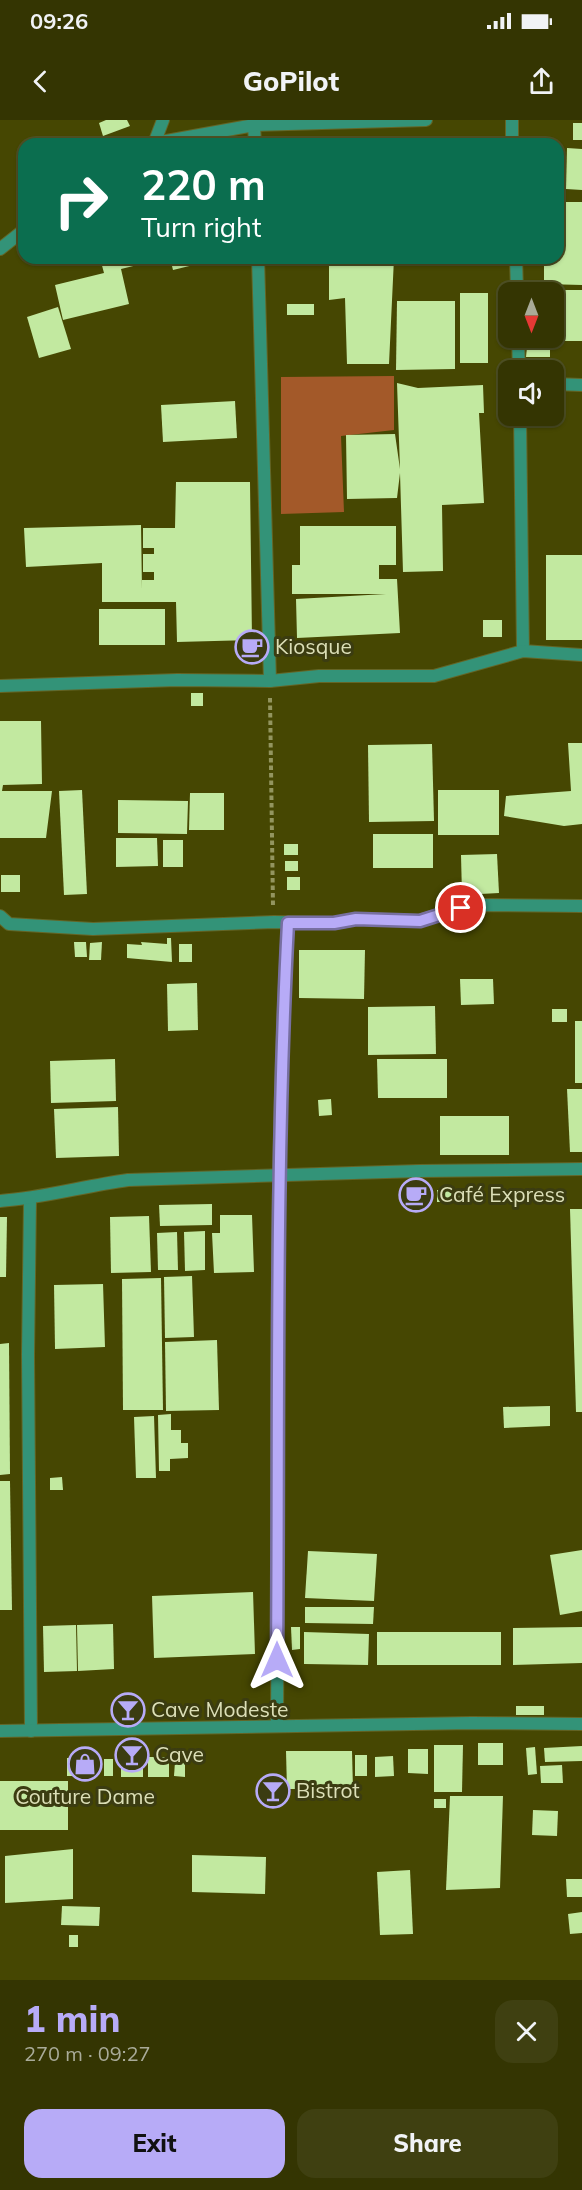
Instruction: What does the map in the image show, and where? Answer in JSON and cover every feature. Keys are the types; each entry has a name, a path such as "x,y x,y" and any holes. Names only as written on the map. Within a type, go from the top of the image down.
{"street":[{"path":"155,138 163,120"},
{"path":"181,138 254,125 325,121 426,120"},
{"path":"512,120 512,138"},
{"path":"254,125 255,138"},
{"path":"0,249 18,235"},
{"path":"258,264 270,681"},
{"path":"516,264 517,282"},
{"path":"564,384 582,385"},
{"path":"520,426 523,651"},
{"path":"0,686 177,680 270,681 319,676 434,676 523,651 582,655"},
{"path":"0,916 9,924 93,929 274,922 334,923 356,919 420,921 461,908 484,905 582,906"},
{"path":"277,1726 279,1174 288,923"},
{"path":"0,1201 30,1199 92,1185 128,1180 279,1174 582,1169"},
{"path":"30,1199 28,1378 31,1731"},
{"path":"0,1731 582,1724"}],"path":[{"path":"270,681 274,922"}],"shaded area":[{"path":"394,376 394,430 341,436 344,512 281,514 281,377"}],"building":[{"path":"106,120 127,120 130,126 103,136 99,123"},
{"path":"573,123 582,123 582,140 573,140"},
{"path":"567,148 582,149 582,190 566,189"},
{"path":"564,202 582,202 582,285 544,282 544,264 564,264"},
{"path":"102,264 142,264 121,269 129,304 63,320 55,285 104,273"},
{"path":"172,264 198,264 173,270"},
{"path":"329,264 394,264 389,364 347,364 345,298 329,300"},
{"path":"564,290 582,290 582,341 564,341"},
{"path":"460,293 488,293 488,363 460,363"},
{"path":"397,301 455,301 455,369 396,370"},
{"path":"287,304 314,304 314,315 287,315"},
{"path":"58,307 71,349 39,358 27,317"},
{"path":"527,348 550,348 550,357 526,357"},
{"path":"397,383 418,388 483,385 484,413 479,413 484,503 442,505 443,571 403,572 400,473 397,498 347,499 346,435 395,434 400,469"},
{"path":"235,401 237,438 163,442 161,405"},
{"path":"176,482 250,482 252,640 177,642 176,602 102,602 102,563 26,567 24,528 141,525 142,590 142,580 154,580 154,572 143,572 143,554 154,554 154,548 143,548 143,528 175,528"},
{"path":"300,526 396,526 396,565 379,565 379,579 397,579 400,633 297,638 296,599 386,594 292,594 292,565 300,565"},
{"path":"546,555 582,555 582,640 546,640"},
{"path":"99,609 165,609 165,645 99,645"},
{"path":"483,620 502,620 502,637 483,637"},
{"path":"191,693 203,693 203,706 191,706"},
{"path":"0,721 41,721 42,784 3,785 2,791 52,791 46,838 0,838"},
{"path":"568,743 582,743 582,824 564,826 504,816 506,796 571,791"},
{"path":"432,744 434,821 369,822 368,745"},
{"path":"82,790 87,894 64,895 59,791"},
{"path":"438,790 499,790 499,835 438,835"},
{"path":"190,793 224,793 224,830 189,830"},
{"path":"118,800 188,801 187,834 118,833"},
{"path":"373,834 433,834 433,868 373,868"},
{"path":"116,838 157,838 158,866 116,867"},
{"path":"163,840 183,840 183,867 163,867"},
{"path":"284,844 298,844 298,855 284,855"},
{"path":"497,854 499,893 462,895 461,855"},
{"path":"285,861 298,861 298,871 285,871"},
{"path":"1,875 20,875 20,892 1,892"},
{"path":"287,877 300,877 300,890 287,890"},
{"path":"167,938 171,938 172,962 127,958 127,944 142,945 141,942 167,944"},
{"path":"74,942 86,942 87,957 75,957"},
{"path":"102,942 101,960 89,960 90,943"},
{"path":"179,944 192,944 192,962 179,962"},
{"path":"299,950 365,950 364,999 299,998"},
{"path":"460,979 493,979 494,1004 461,1005"},
{"path":"197,983 198,1030 168,1031 167,984"},
{"path":"435,1006 436,1054 368,1055 368,1007"},
{"path":"552,1009 567,1009 567,1022 552,1022"},
{"path":"575,1021 582,1021 582,1083 575,1083"},
{"path":"115,1059 116,1101 51,1103 50,1061"},
{"path":"377,1059 447,1059 447,1098 378,1098"},
{"path":"567,1089 582,1089 582,1152 570,1152"},
{"path":"331,1099 332,1115 319,1116 318,1100"},
{"path":"118,1107 119,1156 56,1158 54,1109"},
{"path":"440,1116 509,1116 509,1155 440,1155"},
{"path":"437,1190 461,1190 461,1202 437,1202"},
{"path":"212,1204 212,1225 160,1226 159,1205"},
{"path":"570,1209 582,1209 582,1412 576,1412"},
{"path":"220,1215 252,1215 254,1272 214,1273 212,1233 220,1233"},
{"path":"149,1216 151,1272 111,1273 110,1217"},
{"path":"0,1217 7,1217 6,1277 0,1277"},
{"path":"205,1231 205,1270 185,1271 184,1232"},
{"path":"177,1232 178,1270 158,1270 157,1233"},
{"path":"192,1276 194,1337 165,1338 164,1277"},
{"path":"161,1278 163,1410 123,1410 122,1279"},
{"path":"103,1284 105,1347 55,1349 54,1285"},
{"path":"217,1340 219,1410 166,1411 165,1342"},
{"path":"9,1343 10,1474 0,1475 0,1344"},
{"path":"550,1406 550,1426 504,1428 503,1407"},
{"path":"171,1414 171,1430 181,1430 181,1443 188,1443 188,1458 170,1459 170,1471 159,1471 158,1415"},
{"path":"154,1416 156,1478 136,1478 134,1417"},
{"path":"62,1477 63,1490 50,1490 50,1478"},
{"path":"0,1481 10,1481 12,1610 0,1610"},
{"path":"582,1550 582,1611 560,1615 550,1555"},
{"path":"308,1551 377,1554 374,1601 305,1598"},
{"path":"253,1592 255,1654 154,1658 152,1596"},
{"path":"305,1607 374,1607 373,1624 305,1623"},
{"path":"113,1624 114,1669 78,1671 77,1625"},
{"path":"76,1625 77,1671 44,1672 43,1626"},
{"path":"291,1627 300,1627 300,1649 292,1650"},
{"path":"582,1627 582,1663 513,1665 513,1628"},
{"path":"304,1632 369,1634 368,1665 304,1664"},
{"path":"377,1632 501,1632 501,1665 377,1665"},
{"path":"516,1706 544,1706 544,1715 516,1715"},
{"path":"478,1743 503,1743 503,1765 478,1765"},
{"path":"434,1745 463,1745 462,1792 434,1792"},
{"path":"582,1746 582,1761 545,1762 544,1748"},
{"path":"535,1747 537,1774 528,1775 526,1748"},
{"path":"408,1749 428,1749 428,1774 408,1773"},
{"path":"286,1751 352,1751 353,1789 287,1789"},
{"path":"355,1755 367,1755 367,1776 355,1776"},
{"path":"393,1756 394,1776 375,1777 375,1757"},
{"path":"148,1757 169,1757 169,1777 148,1777"},
{"path":"67,1758 84,1758 84,1776 67,1776"},
{"path":"104,1759 113,1759 113,1776 104,1776"},
{"path":"92,1761 99,1761 99,1775 92,1775"},
{"path":"121,1762 143,1762 143,1777 121,1777"},
{"path":"175,1762 185,1763 185,1777 174,1776"},
{"path":"562,1765 563,1783 541,1783 540,1766"},
{"path":"0,1781 68,1781 68,1830 0,1830"},
{"path":"450,1796 503,1796 500,1888 446,1890"},
{"path":"434,1799 446,1799 446,1808 434,1808"},
{"path":"533,1810 558,1811 557,1836 532,1835"},
{"path":"73,1849 73,1899 5,1903 5,1856"},
{"path":"192,1855 266,1857 265,1894 192,1892"},
{"path":"410,1870 413,1934 380,1935 377,1872"},
{"path":"566,1879 582,1879 582,1897 567,1897"},
{"path":"62,1906 100,1907 99,1926 61,1925"},
{"path":"582,1912 582,1933 570,1934 568,1914"},
{"path":"69,1935 78,1935 78,1947 69,1947"}],"place":[{"name":"Kiosque","path":"252,647"},
{"name":"Café Express","path":"416,1195"},
{"name":"Cave Modeste","path":"128,1710"},
{"name":"Cave","path":"132,1755"},
{"name":"Couture Dame","path":"85,1764"},
{"name":"Bistrot","path":"273,1791"}],"route":[{"path":"277,1660 280,1154 288,923 334,923 356,919 420,921 461,908"}]}
